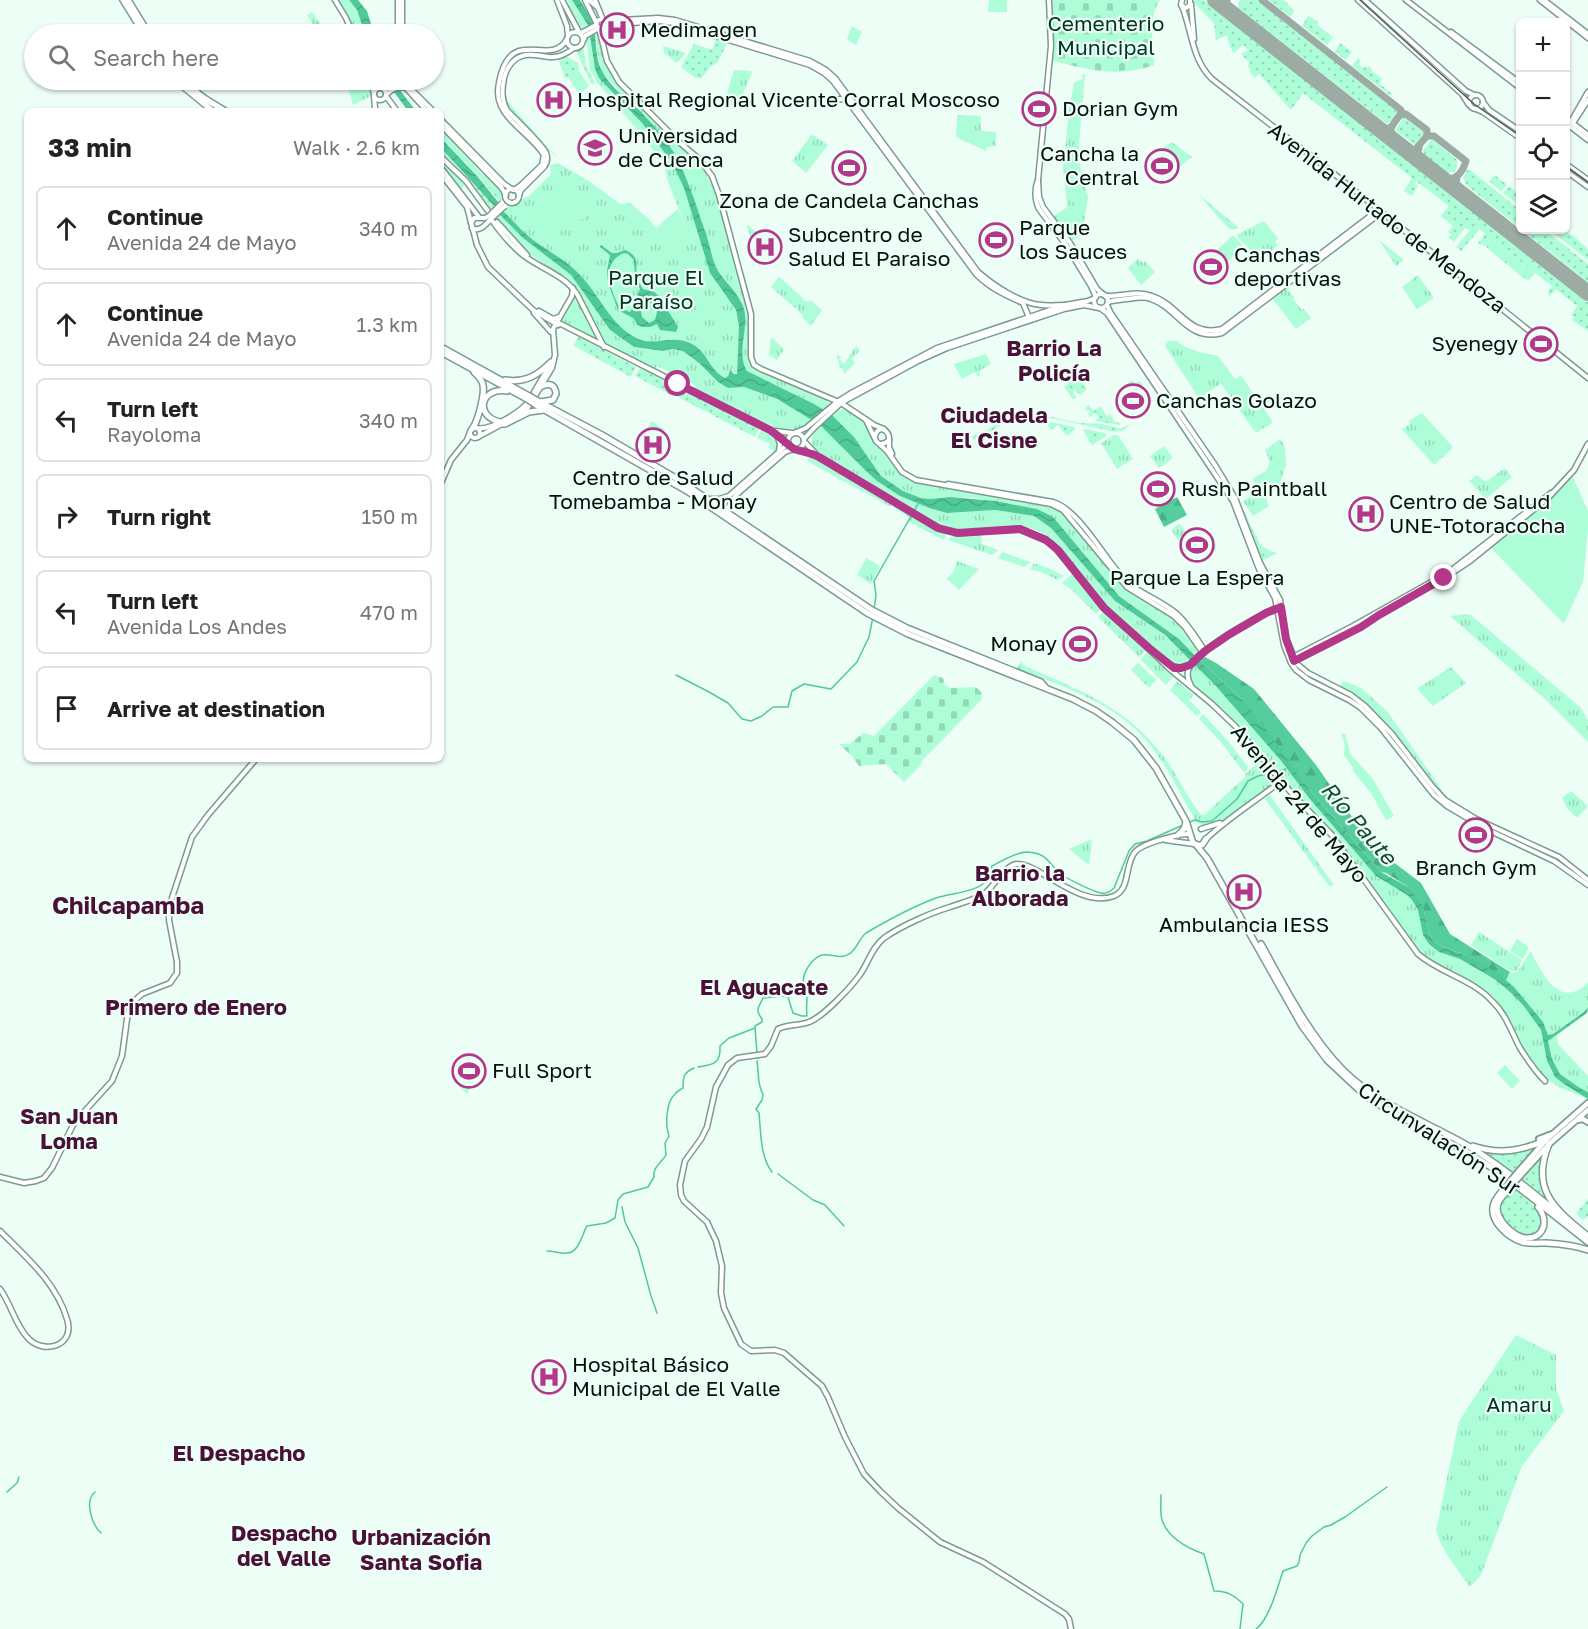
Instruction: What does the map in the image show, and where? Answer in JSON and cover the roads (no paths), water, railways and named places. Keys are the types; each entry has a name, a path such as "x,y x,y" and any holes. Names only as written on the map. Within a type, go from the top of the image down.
{"highway":[{"path":"123,0 138,24"},
{"path":"128,0 143,24"},
{"path":"186,90 209,108"},
{"path":"194,90 220,108"},
{"path":"444,349 528,398"},
{"path":"444,354 624,448 726,511 881,615 907,628 1041,682 1046,688"},
{"path":"500,380 524,381 536,376 551,362"},
{"path":"471,369 481,380 483,386 473,430"},
{"path":"538,402 552,400 556,394 554,387 550,384 540,387"},
{"path":"512,391 494,391 484,399 486,413 491,419 505,424 529,412 546,410"},
{"path":"538,402 546,410 687,491 867,613 908,634 1046,688 1096,711 1128,734 1150,760 1186,820 1191,834"},
{"path":"1178,835 1184,829 1186,820"},
{"name":"Circunvalación Sur","path":"1191,834 1191,841 1207,858 1302,1026 1327,1060 1374,1102 1465,1151 1498,1172 1588,1242"},
{"path":"1194,844 1202,845 1206,839"},
{"name":"Circunvalación Sur","path":"1261,944 1309,1027 1342,1069 1385,1102 1459,1140 1509,1174 1569,1221"},
{"path":"1459,1140 1482,1149 1509,1152 1548,1142"},
{"path":"1548,1142 1542,1166 1546,1193 1569,1221 1588,1236"},
{"path":"1510,1185 1499,1202 1498,1214 1503,1224 1526,1238 1538,1235 1545,1223 1541,1210 1529,1197"},
{"path":"1510,1185 1496,1199 1493,1210 1497,1224 1508,1234 1526,1243 1571,1245 1588,1250"}],"main road":[{"path":"335,0 349,24"},
{"path":"400,0 400,24"},
{"path":"557,0 567,26 569,44 574,48"},
{"path":"471,226 475,230 480,229 503,205 517,201 521,190 547,163 547,155 542,147 507,110 502,96 502,86 508,68 518,58 532,54 555,57 581,46 582,35 562,0"},
{"path":"587,0 600,9"},
{"path":"587,0 611,68 619,82 700,160 712,176 751,314 750,352 752,361 761,369 829,398 884,429 889,433 889,447 892,454 904,470 914,477 1053,502 1064,506 1128,583 1176,613 1191,629 1203,653"},
{"path":"595,0 604,23 604,50"},
{"path":"1049,0 1051,46 1036,193 1037,206 1091,286 1096,297 1095,303 1107,314 1229,495 1259,568 1279,607 1292,660 1302,669 1351,695 1376,717 1445,800 1476,819 1559,857 1588,880"},
{"path":"1358,0 1462,94 1472,108 1483,112 1516,135"},
{"path":"1365,0 1463,89 1480,96 1489,110 1516,128"},
{"path":"1408,0 1516,82"},
{"path":"1540,0 1588,36"},
{"path":"1544,0 1588,36"},
{"path":"1181,2 1187,8 1191,2"},
{"name":"Avenida Hurtado de Mendoza","path":"1181,2 1203,69 1212,79 1588,378"},
{"name":"Avenida Hurtado de Mendoza","path":"1191,2 1196,51"},
{"path":"503,205 508,191 520,186 542,165 544,155 503,110 498,96 498,86 505,63 521,50 547,51 562,47 573,32 582,35 604,23 658,18 675,20 810,62 826,70 842,87 978,272 1000,289 1032,303 1065,305 1088,301 1099,295 1141,293 1164,302 1199,330 1221,329 1380,211"},
{"path":"597,26 600,20 604,23 659,21 684,25 813,66 824,73 847,100 976,274 1001,294 1023,303 1030,318"},
{"path":"373,90 375,108"},
{"path":"374,94 376,90"},
{"path":"379,90 385,92 395,108"},
{"path":"374,94 379,100 390,90"},
{"path":"409,90 425,108"},
{"path":"412,90 430,108"},
{"path":"1570,123 1588,93"},
{"path":"1469,105 1469,99 1474,95"},
{"path":"835,100 847,100"},
{"path":"1570,123 1588,100"},
{"path":"1476,109 1480,108 1483,102"},
{"path":"444,123 504,184 519,195"},
{"path":"1570,123 1588,135"},
{"path":"1570,123 1588,140"},
{"path":"444,128 501,187 508,201 512,203"},
{"path":"444,160 466,181 490,216 522,254 573,288 604,348"},
{"path":"1570,167 1588,180"},
{"path":"444,172 479,217"},
{"path":"1570,174 1588,187"},
{"path":"444,178 467,207 477,245 488,267 533,310 604,348 770,430 796,449"},
{"path":"1038,180 1039,197 1043,207 1070,243 1097,289 1105,295 1110,312 1231,491 1260,563 1278,596 1282,639 1303,676 1360,707 1389,737 1442,803 1484,828 1554,861 1588,885"},
{"path":"839,403 938,351 1030,318 1084,305 1100,308 1112,300 1151,299 1196,332 1209,335 1222,333 1380,211"},
{"path":"471,226 474,218 490,216"},
{"path":"497,222 525,253 542,266"},
{"path":"461,447 527,404 551,362 553,342 551,328 572,296 573,288"},
{"path":"523,301 551,318 556,319 560,316"},
{"path":"523,301 551,333"},
{"path":"1042,305 1046,313"},
{"path":"1046,313 1065,305"},
{"path":"1022,320 1026,307"},
{"path":"755,475 785,452 802,446 812,428 839,403 937,348 1030,318"},
{"path":"473,430 484,430 527,409 554,362 553,329 555,323"},
{"path":"829,398 832,409"},
{"path":"832,409 849,408"},
{"path":"865,420 875,438 902,472 916,480 1043,503 1063,510 1127,587 1174,616 1185,627 1203,653"},
{"path":"788,444 788,437 793,433 812,428"},
{"path":"810,448 812,428"},
{"path":"875,438 877,431 884,429"},
{"path":"473,430 471,437 477,438"},
{"path":"473,430 480,434 477,438"},
{"path":"444,476 451,460 473,430"},
{"path":"770,430 800,433 804,440"},
{"path":"777,434 780,444 778,452"},
{"name":"Avenida 24 de Mayo","path":"804,440 819,457"},
{"path":"880,444 889,440"},
{"path":"707,499 722,499 734,494 788,444"},
{"path":"1292,660 1449,572 1552,492 1573,470 1588,444"},
{"name":"Avenida 24 de Mayo","path":"796,449 819,457 938,528 961,533 1015,529 1027,531 1046,540 1058,550 1097,600 1171,670 1223,714 1331,834 1418,954 1483,992 1493,1001 1508,1021 1522,1051 1545,1081"},
{"path":"726,511 734,494"},
{"path":"1191,686 1188,679 1190,665 1203,653 1230,634 1279,607"},
{"path":"1288,645 1294,652 1302,655"},
{"name":"Avenida 24 de Mayo","path":"1149,648 1174,668 1190,665"},
{"path":"1302,655 1300,663 1302,669"},
{"path":"0,1177 24,1183 44,1178 52,1168 74,1123 112,1081 122,1056 127,1019 133,1002 144,993 170,982 176,975 177,966 168,915 192,837 253,762"},
{"path":"1206,839 1226,821 1281,781"},
{"path":"1201,829 1226,821"},
{"path":"1071,1629 1069,1619 1065,1614 983,1562 940,1542 898,1508 864,1474 844,1437 822,1386 784,1353 775,1350 750,1351 741,1344 724,1308 722,1266 716,1240 707,1222 684,1201 680,1185 685,1161 707,1127 716,1087 728,1065 737,1058 765,1054 778,1029 807,1023 829,1008 858,977 882,940 926,916 985,893 1013,865 1028,866 1088,897 1105,898 1117,895 1124,886 1129,865 1136,851 1152,842 1186,833 1191,834"},
{"path":"1162,840 1194,844"},
{"path":"1548,1142 1575,1121 1587,1106"},
{"path":"1510,1185 1554,1133 1587,1106"},
{"path":"1575,1121 1583,1119 1588,1122"},
{"path":"1539,1139 1554,1133"},
{"path":"0,1231 49,1283 66,1316 69,1326 67,1337 58,1344 48,1347 33,1342 23,1332 0,1289"}],"water":[{"path":"349,0 358,0 367,11 371,24 362,24 357,10"},
{"path":"572,0 580,0 594,25 589,27"},
{"path":"595,33 596,51 604,74 659,132 682,169 716,267 739,297 744,309 743,357 747,371 831,414 854,437 881,476 903,491 930,499 950,497 995,501 1037,509 1053,517 1119,596 1179,639 1244,701 1313,794 1381,872 1410,888 1417,896 1423,907 1433,940 1442,947 1463,954 1500,975 1514,987 1543,1022 1548,1035 1553,1034 1588,1007 1587,1013 1548,1041 1552,1059 1560,1074 1588,1092 1588,1099 1555,1077 1547,1061 1541,1030 1523,1005 1496,980 1460,959 1439,952 1429,944 1423,935 1418,910 1412,900 1376,876 1215,685 1165,635 1115,601 1051,528 1034,516 995,510 947,513 900,496 877,481 820,425 777,399 744,387 728,388 683,351 634,347 610,330 571,275 523,238 499,214 503,211 526,234 575,270 612,317 627,332 642,340 676,340 690,343 700,350 715,370 725,378 730,370 737,374 739,326 736,310 710,273 684,188 671,161 642,123 599,78 595,69 590,36"},
{"path":"400,90 414,108 406,108 394,92"},
{"path":"444,141 499,203 495,207 444,151"},
{"path":"601,245 612,253 625,250 633,255 641,286 659,296 678,327 676,332 660,330 657,324 642,327 633,318 618,310 608,283 607,271 610,255 600,247","holes":["624,253 634,260 635,278 640,289 630,312 620,308 609,278 612,263","642,300 649,301 657,312 655,320 649,323 642,317 640,303"]}],"waterway":[{"path":"874,610 876,595 874,581 918,504"},
{"path":"676,675 728,703 742,719 751,721 773,707 788,707 792,691 804,684 831,689 857,662 869,637 873,617"},
{"path":"1277,772 1286,769"},
{"path":"1187,823 1195,820 1212,821 1237,799 1248,781 1272,773"},
{"path":"757,1053 755,1026 762,1022 758,1009 763,998 788,997 793,1013 807,1016 804,976 808,967 818,957 822,955 846,956 854,950 866,933 927,902 979,886 987,880 992,866 1023,852 1040,854 1065,877 1098,892 1108,892 1114,888 1129,851 1135,844 1183,825"},
{"path":"698,1067 715,1062 719,1057 720,1046 729,1038 755,1028"},
{"path":"757,1061 759,1083 763,1094 756,1109 759,1113 763,1152 772,1172"},
{"path":"547,1251 571,1252 577,1247 587,1226 606,1223 615,1218 618,1200 623,1194 648,1187 656,1168 666,1155 665,1143 669,1136 667,1120 670,1102 683,1088 686,1074 694,1068"},
{"path":"778,1174 813,1200 825,1205 844,1226"},
{"path":"622,1207 625,1222 638,1248 657,1313"},
{"path":"7,1492 17,1483 19,1477"},
{"path":"1256,1629 1269,1611 1283,1571 1297,1566 1300,1555 1312,1536 1324,1527 1345,1517 1387,1487"},
{"path":"95,1492 90,1501 90,1513 101,1533"},
{"path":"1161,1495 1161,1517 1169,1532 1191,1549 1204,1554 1214,1591 1230,1594 1243,1604 1240,1629"}],"tram line":[{"path":"1360,0 1474,104 1516,133"},
{"path":"1570,169 1588,182"}],"place":[{"name":"Medimagen","path":"617,30"},
{"name":"Hospital Regional Vicente Corral Moscoso","path":"554,100"},
{"name":"Dorian Gym","path":"1039,109"},
{"name":"Universidad de Cuenca","path":"595,148"},
{"name":"Cancha la Central","path":"1162,166"},
{"name":"Zona de Candela Canchas","path":"849,168"},
{"name":"Parque los Sauces","path":"996,240"},
{"name":"Subcentro de Salud El Paraiso","path":"765,247"},
{"name":"Canchas deportivas","path":"1211,267"},
{"name":"Syenegy","path":"1541,344"},
{"name":"Canchas Golazo","path":"1133,401"},
{"name":"Centro de Salud Tomebamba - Monay","path":"653,445"},
{"name":"Rush Paintball","path":"1158,489"},
{"name":"Centro de Salud UNE-Totoracocha","path":"1366,514"},
{"name":"Parque La Espera","path":"1197,545"},
{"name":"Monay","path":"1080,644"},
{"name":"Branch Gym","path":"1476,835"},
{"name":"Ambulancia IESS","path":"1244,892"},
{"name":"Full Sport","path":"469,1071"},
{"name":"Hospital Básico Municipal de El Valle","path":"549,1377"}],"district":[{"name":"Barrio La Policía","path":"1054,360"},
{"name":"Ciudadela El Cisne","path":"994,428"},
{"name":"Barrio la Alborada","path":"1020,886"},
{"name":"Chilcapamba","path":"128,906"},
{"name":"El Aguacate","path":"764,987"},
{"name":"Primero de Enero","path":"196,1007"},
{"name":"San Juan Loma","path":"69,1128"},
{"name":"El Despacho","path":"239,1453"},
{"name":"Despacho del Valle","path":"284,1546"},
{"name":"Urbanización Santa Sofia","path":"421,1550"}],"park label":[{"name":"Cementerio Municipal","path":"1106,36"},
{"name":"Parque El Paraíso","path":"656,290"},
{"name":"Amaru","path":"1519,1405"}],"water label":[{"name":"Río Paute","path":"1359,823"}]}
